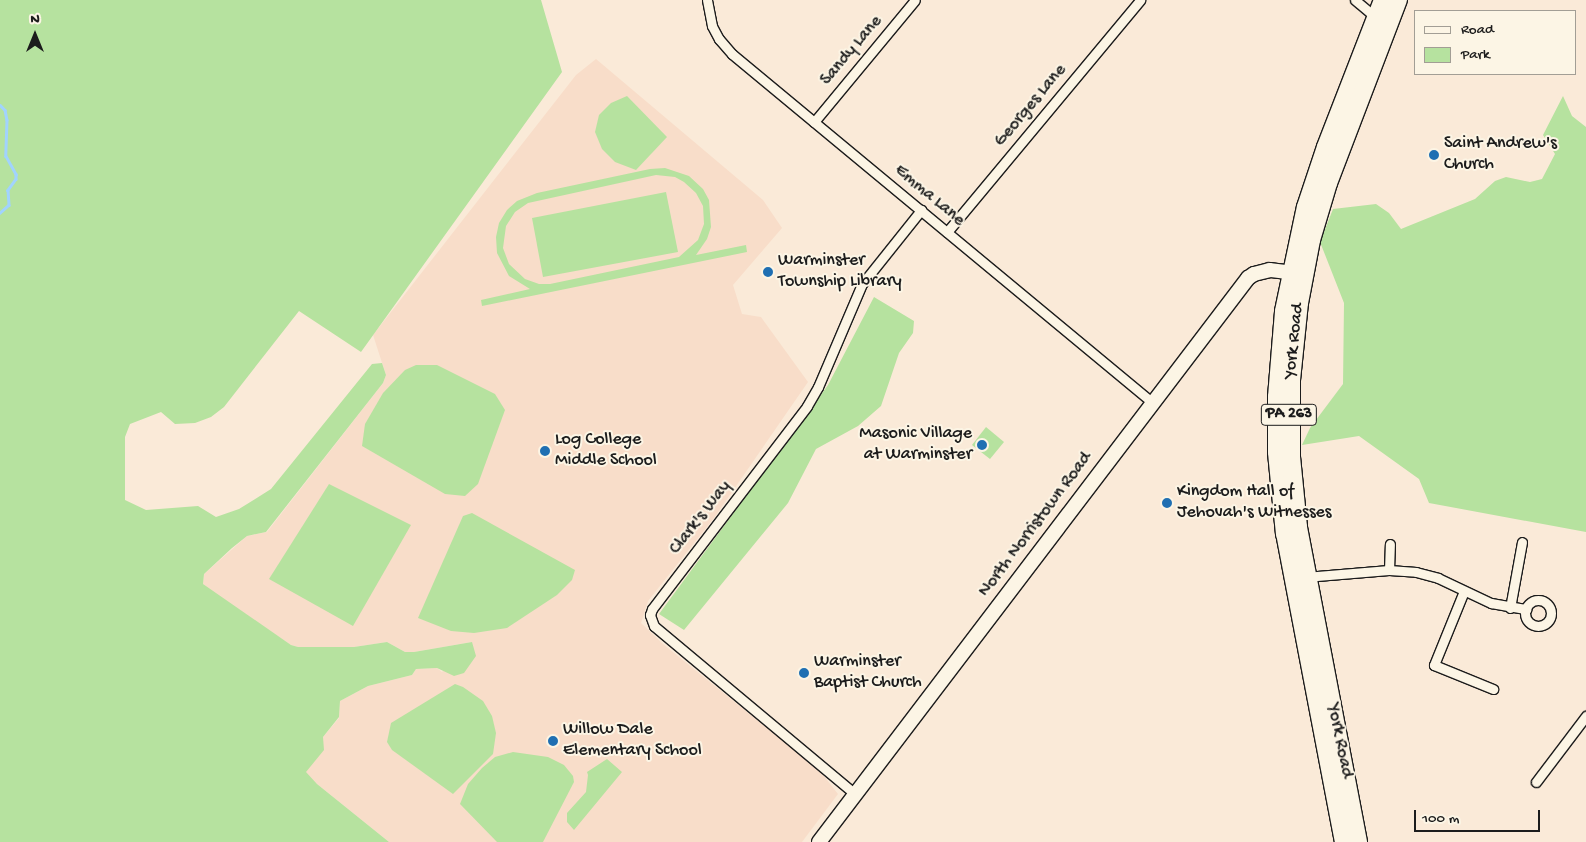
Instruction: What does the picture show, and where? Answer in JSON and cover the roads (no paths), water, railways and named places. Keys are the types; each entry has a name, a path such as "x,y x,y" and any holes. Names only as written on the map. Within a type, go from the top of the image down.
{"highway":[{"name":"York Road","path":"1382,22 1383,0"},
{"name":"York Road","path":"1358,842 1300,578 1281,504 1276,415 1280,346 1297,273 1306,207 1316,175 1382,22 1398,0"},
{"name":"York Road","path":"1300,578 1344,842"}],"street":[{"name":"Emma Lane","path":"707,0 712,26 725,47 1152,404"},
{"name":"Sandy Lane","path":"814,122 915,0"},
{"name":"Georges Lane","path":"947,232 1140,0"},
{"path":"1355,0 1382,22"},
{"name":"Clark's Way","path":"855,794 654,626 650,615 652,609 678,574 807,406 818,387 862,284 921,210"},
{"name":"North Norristown Road","path":"819,842 1248,278 1262,271 1297,273"},
{"path":"1510,608 1522,542"},
{"path":"1389,570 1390,544"},
{"path":"1300,578 1389,570 1416,572 1438,578 1491,602 1510,608 1526,609"},
{"path":"1464,590 1434,665 1494,688"},
{"path":"1536,782 1586,716"}],"waterway":[{"path":"0,105 5,110 7,120 6,156 16,174 16,179 8,190 9,205 0,213"}],"place":[{"name":"Saint Andrew's Church","path":"1434,155"},
{"name":"Warminster Township Library","path":"768,272"},
{"name":"Masonic Village at Warminster","path":"982,445"},
{"name":"Log College Middle School","path":"545,451"},
{"name":"Kingdom Hall of Jehovah's Witnesses","path":"1167,503"},
{"name":"Warminster Baptist Church","path":"804,673"},
{"name":"Willow Dale Elementary School","path":"553,741"}]}
